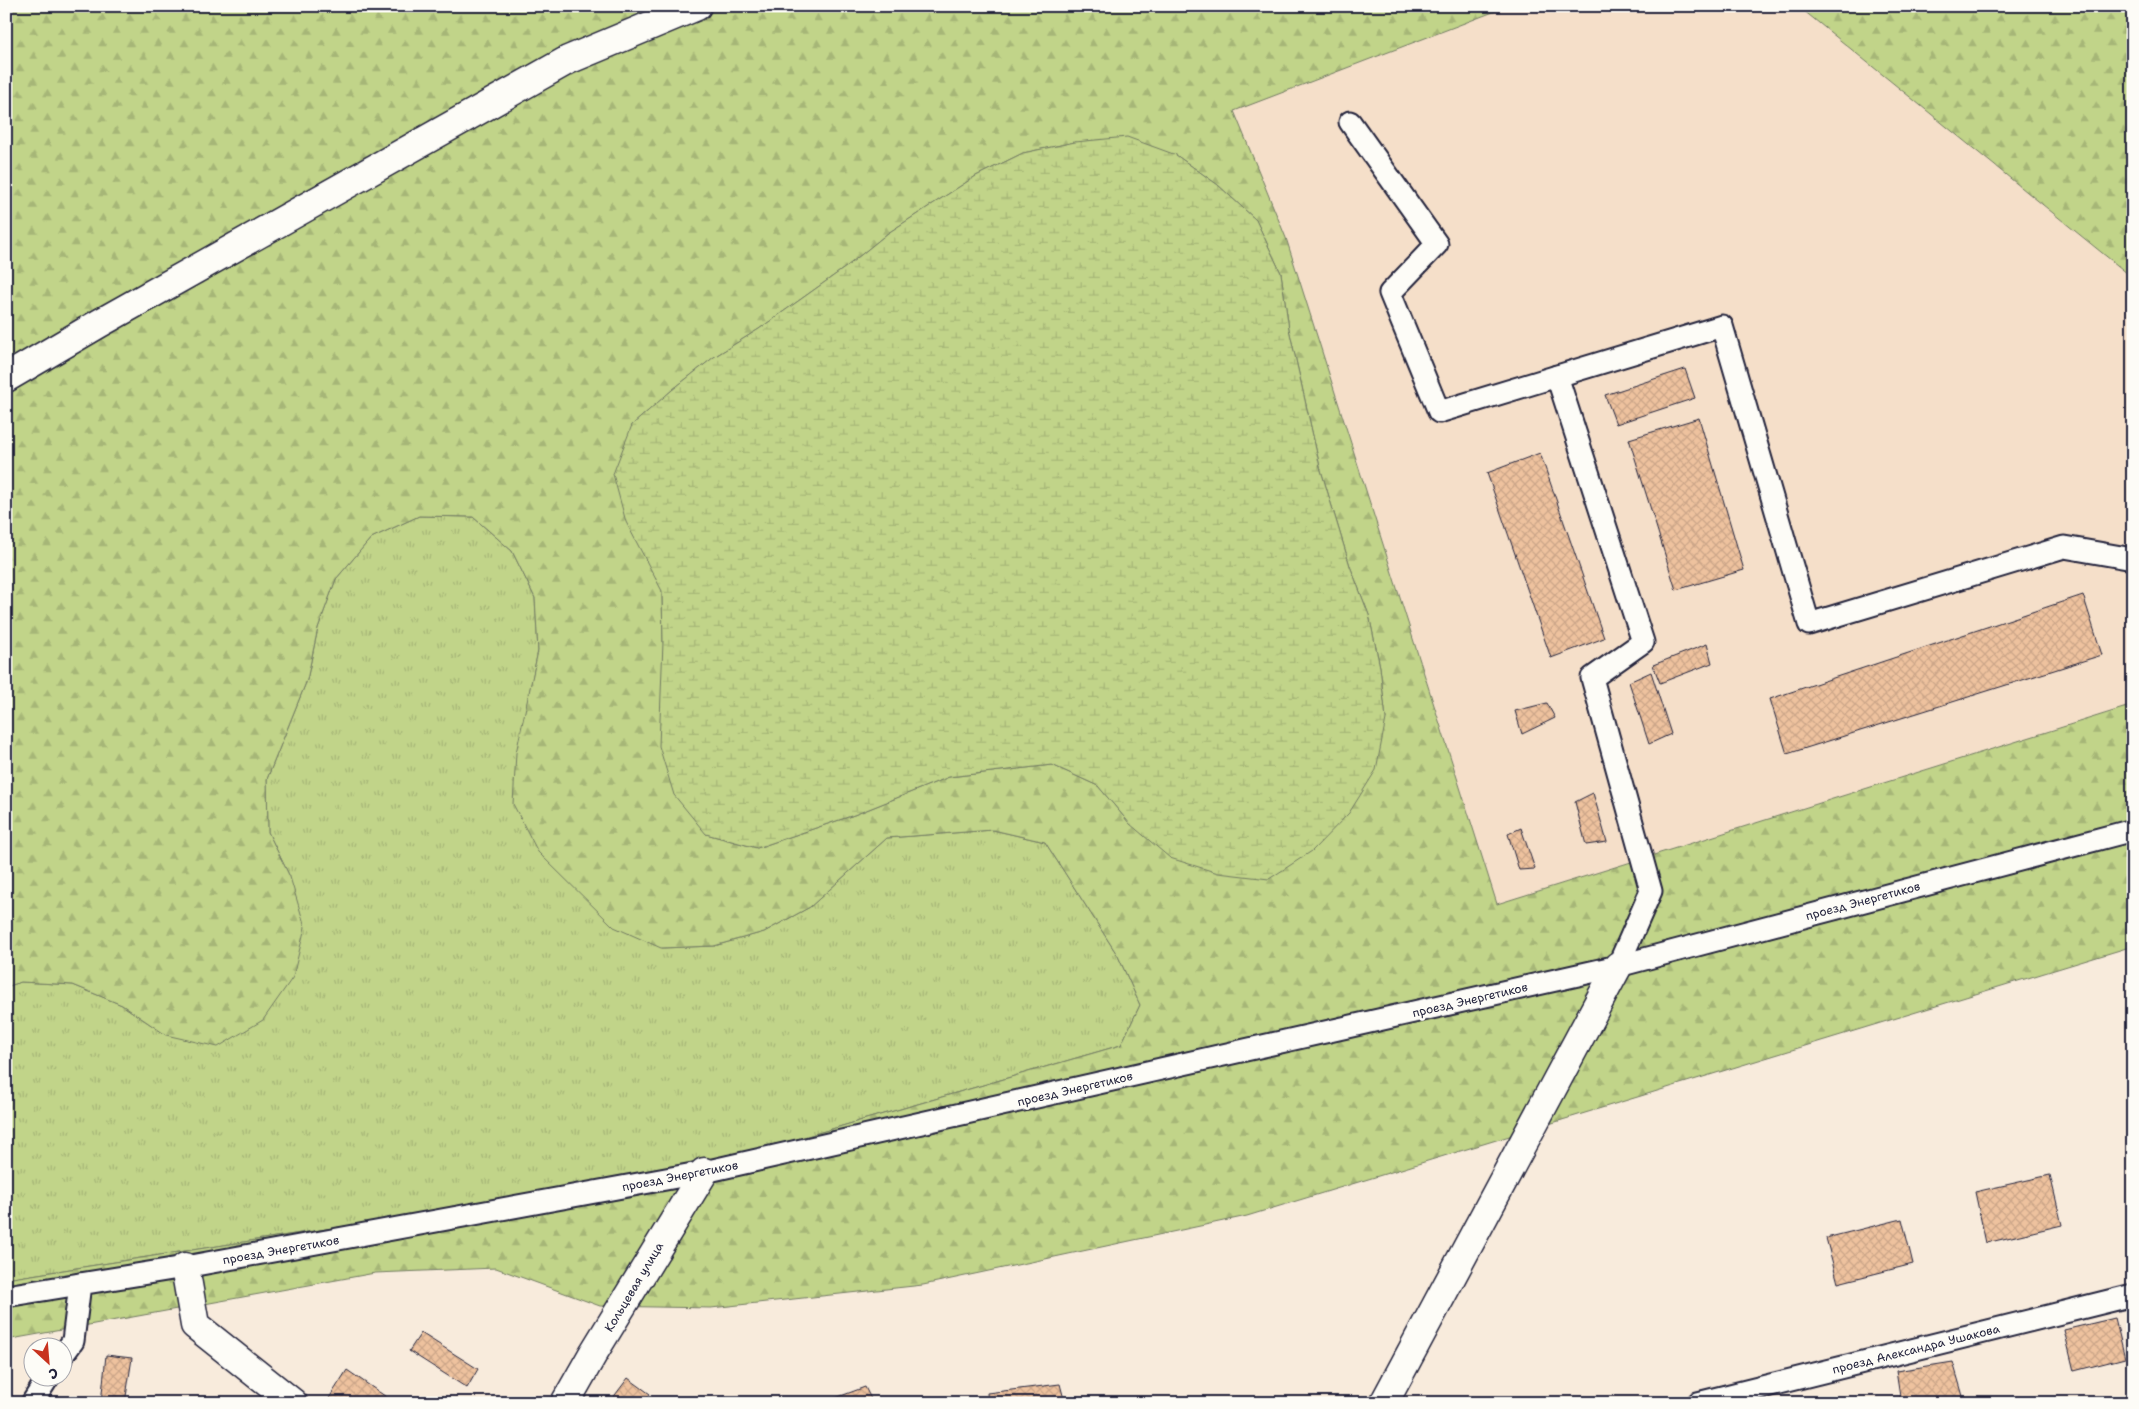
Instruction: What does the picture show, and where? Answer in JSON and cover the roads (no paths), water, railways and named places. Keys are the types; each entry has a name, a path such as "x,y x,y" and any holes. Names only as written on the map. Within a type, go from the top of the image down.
{"street":[{"path":"6,378 100,323 568,60 697,6"},
{"path":"1384,1403 1618,966"},
{"name":"Кольцевая улица","path":"565,1403 704,1172"},
{"path":"185,1267 195,1325 293,1403"}],"lane":[{"path":"1350,122 1437,244 1390,293 1439,412 1722,326 1809,624 2064,547 2133,560"},
{"path":"1557,376 1643,642 1592,678 1651,891 1618,966"},
{"name":"проезд Энергетиков","path":"6,1296 185,1267 704,1172 1618,966 2133,830"},
{"path":"72,1342 80,1284"},
{"name":"проезд Александра Ушакова","path":"1698,1403 2133,1295"},
{"path":"32,1403 43,1386"}]}
